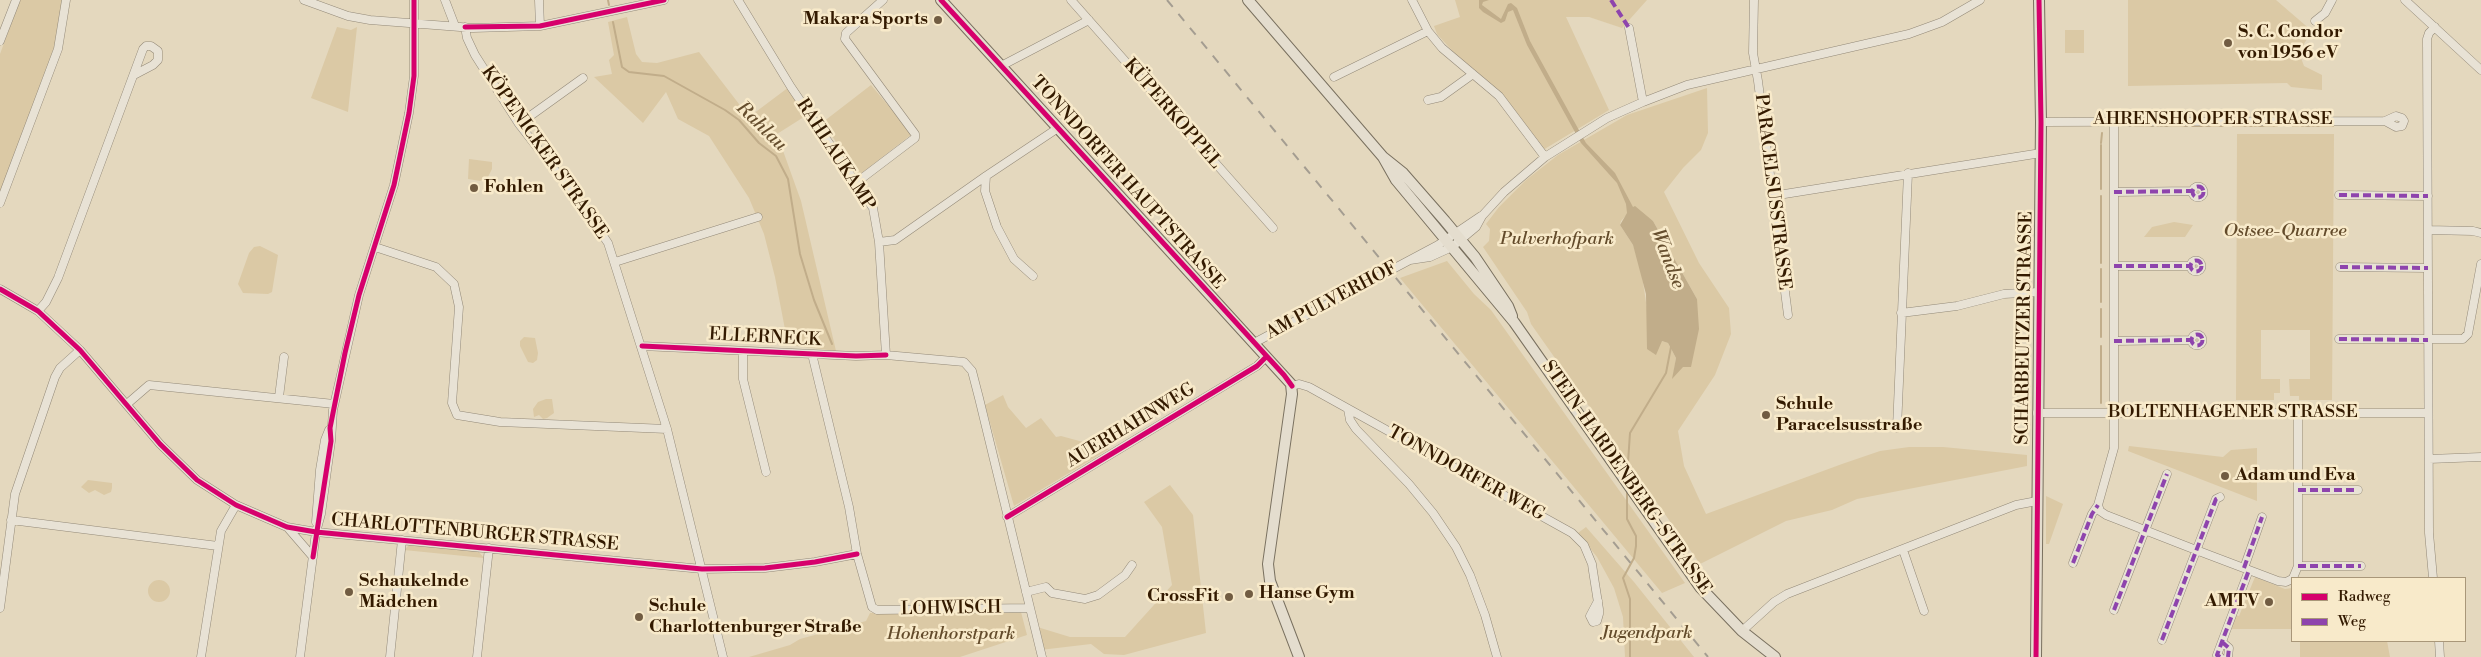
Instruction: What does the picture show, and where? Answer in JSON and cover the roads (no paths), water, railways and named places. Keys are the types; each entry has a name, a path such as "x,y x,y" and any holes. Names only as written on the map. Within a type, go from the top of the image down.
{"main road":[{"name":"TONNDORFER HAUPTSTRASSE","path":"941,0 1292,386"},
{"name":"STEIN-HARDENBERG-STRASSE","path":"1248,0 1383,157 1403,173 1458,237 1508,306 1514,322"},
{"name":"SCHARBEUTZER STRASSE","path":"2036,657 2041,153 2039,0"},
{"name":"STEIN-HARDENBERG-STRASSE","path":"1383,157 1396,180 1514,322 1700,587 1742,631 1775,657"},
{"path":"1292,386 1268,564 1272,589 1299,657"}],"street":[{"path":"0,41 16,0"},
{"path":"0,203 58,49 66,0"},
{"path":"304,0 356,18 465,27 540,26 664,0"},
{"path":"300,657 316,532 319,476 326,434 330,428 359,295 394,185 409,113 414,76 414,0"},
{"path":"445,0 455,26"},
{"path":"538,0 540,26"},
{"name":"RAHLAUKAMP","path":"738,0 791,87 873,208 880,242 886,356"},
{"path":"857,182 915,138 915,134 845,39 846,33 883,0"},
{"name":"KÜPERKOPPEL","path":"1071,0 1273,228"},
{"path":"1412,0 1428,31 1453,59 1499,96 1545,157"},
{"name":"PARACELSUSSTRASSE","path":"1754,0 1752,40 1788,315"},
{"name":"AM PULVERHOF","path":"1254,343 1410,260 1430,257 1458,237 1482,216 1517,180 1545,157 1575,137 1643,102 1687,85 1910,34 1942,22 1980,0"},
{"path":"2315,21 2325,13 2332,0"},
{"path":"2405,0 2481,70"},
{"path":"1001,66 1089,20"},
{"name":"KÖPENICKER STRASSE","path":"465,27 467,38 475,55 519,124 600,229 616,262 668,430 723,657"},
{"path":"2433,577 2429,533 2427,39 2435,27"},
{"path":"1629,28 1643,102"},
{"path":"1334,77 1428,31"},
{"path":"1428,100 1441,97 1473,74"},
{"path":"38,311 46,302 58,278 134,75"},
{"path":"519,124 583,78"},
{"path":"2114,121 2113,453 2098,497 2100,511 2106,515 2278,581 2286,582 2291,580"},
{"name":"AHRENSHOOPER STRASSE","path":"2041,122 2385,121"},
{"path":"880,242 895,240 1058,128"},
{"path":"1772,196 2041,153"},
{"path":"1897,428 1908,173"},
{"path":"986,176 985,191 997,227 1014,259 1033,276"},
{"path":"2114,192 2192,191"},
{"path":"2339,195 2428,196"},
{"path":"616,262 758,217"},
{"path":"2428,230 2473,231 2481,233"},
{"path":"375,247 436,267 454,284 459,307 452,403 457,415 500,422 668,430"},
{"path":"2339,339 2459,340 2466,337 2481,264"},
{"path":"2114,266 2191,266"},
{"path":"2340,267 2428,268"},
{"name":"CHARLOTTENBURGER STRASSE","path":"0,289 38,311 80,350 177,463 197,480 236,506 287,527 316,532 702,569 765,568 815,562 857,554"},
{"path":"1901,314 1957,306 2004,294 2039,292"},
{"path":"2114,340 2191,340"},
{"name":"ELLERNECK","path":"642,346 886,356 964,362 972,371 1042,657"},
{"path":"0,608 15,494 48,395 60,368 80,350"},
{"name":"ELLERNECK","path":"743,351 743,379 766,472"},
{"path":"812,354 849,507 857,554"},
{"path":"278,397 284,357"},
{"name":"AUERHAHNWEG","path":"1007,517 1257,366 1266,357"},
{"name":"TONNDORFER WEG","path":"1292,386 1299,384 1309,387 1576,536 1589,556 1598,601"},
{"path":"127,404 148,386 278,397 334,404"},
{"path":"1348,409 1350,420 1356,429 1409,484 1433,513 1456,547 1476,591 1497,657"},
{"name":"BOLTENHAGENER STRASSE","path":"2037,414 2428,413"},
{"path":"2294,577 2298,566 2298,414"},
{"path":"2429,459 2481,457"},
{"path":"2114,610 2167,474"},
{"path":"2298,490 2358,490"},
{"path":"2162,640 2216,499 2220,496"},
{"path":"1742,631 1774,602 1787,594 2016,505 2037,501"},
{"path":"2073,563 2092,514 2098,505"},
{"path":"201,657 221,531 236,506"},
{"path":"2220,657 2217,655 2247,569 2262,517"},
{"path":"11,520 218,546"},
{"path":"287,527 313,557"},
{"path":"390,657 402,540"},
{"path":"477,657 488,548"},
{"path":"1903,550 1924,611"},
{"name":"LOHWISCH","path":"857,554 872,607 877,610 1030,608"},
{"path":"1026,592 1046,587 1052,593 1085,599 1098,596 1125,576 1132,565"},
{"path":"2298,566 2361,566"},
{"path":"2222,642 2229,648 2228,657"},
{"path":"2439,642 2440,657"}],"water":[{"path":"1479,0 1489,0 1483,2 1482,5 1501,19 1508,4 1511,3 1517,8 1530,41 1586,143 1615,173 1633,207 1635,206 1653,221 1697,299 1699,329 1691,367 1683,367 1672,379 1676,358 1668,343 1662,341 1656,355 1647,349 1646,294 1633,245 1620,225 1627,213 1626,204 1617,183 1581,143 1527,45 1513,10 1508,12 1505,21 1501,23 1479,8"}],"waterway":[{"name":"Rahlau","path":"608,0 609,5"},
{"name":"Rahlau","path":"613,22 622,67 629,72 664,76 725,110 739,120 759,143 776,156 788,179 800,254 814,300 832,344"},
{"path":"2130,126 2153,126"},
{"path":"2157,126 2187,126"},
{"path":"2192,126 2223,126"},
{"path":"2233,126 2277,126"},
{"path":"2293,126 2333,126"},
{"path":"2101,143 2102,133"},
{"path":"2101,145 2101,189"},
{"path":"2101,196 2101,263"},
{"path":"2101,269 2101,302"},
{"path":"2101,309 2101,337"},
{"path":"2101,346 2101,403"},
{"name":"Wandse","path":"1627,477 1630,433 1666,373 1671,347"},
{"name":"Wandse","path":"1627,489 1627,519 1636,536 1634,558 1623,578 1630,599 1630,657"}],"railway":[{"path":"1167,0 1708,657"}],"place":[{"name":"Makara Sports","path":"938,20"},
{"name":"S. C. Condor von 1956 eV","path":"2228,43"},
{"name":"Fohlen","path":"474,188"},
{"name":"Schule Paracelsusstraße","path":"1766,415"},
{"name":"Adam und Eva","path":"2225,476"},
{"name":"Schaukelnde Mädchen","path":"349,592"},
{"name":"Hanse Gym","path":"1249,594"},
{"name":"CrossFit","path":"1229,597"},
{"name":"AMTV","path":"2269,602"},
{"name":"Schule Charlottenburger Straße","path":"639,617"}],"park label":[{"name":"Ostsee-Quarree","path":"2285,232"},
{"name":"Pulverhofpark","path":"1557,240"},
{"name":"Jugendpark","path":"1647,634"},
{"name":"Hohenhorstpark","path":"951,635"}]}
